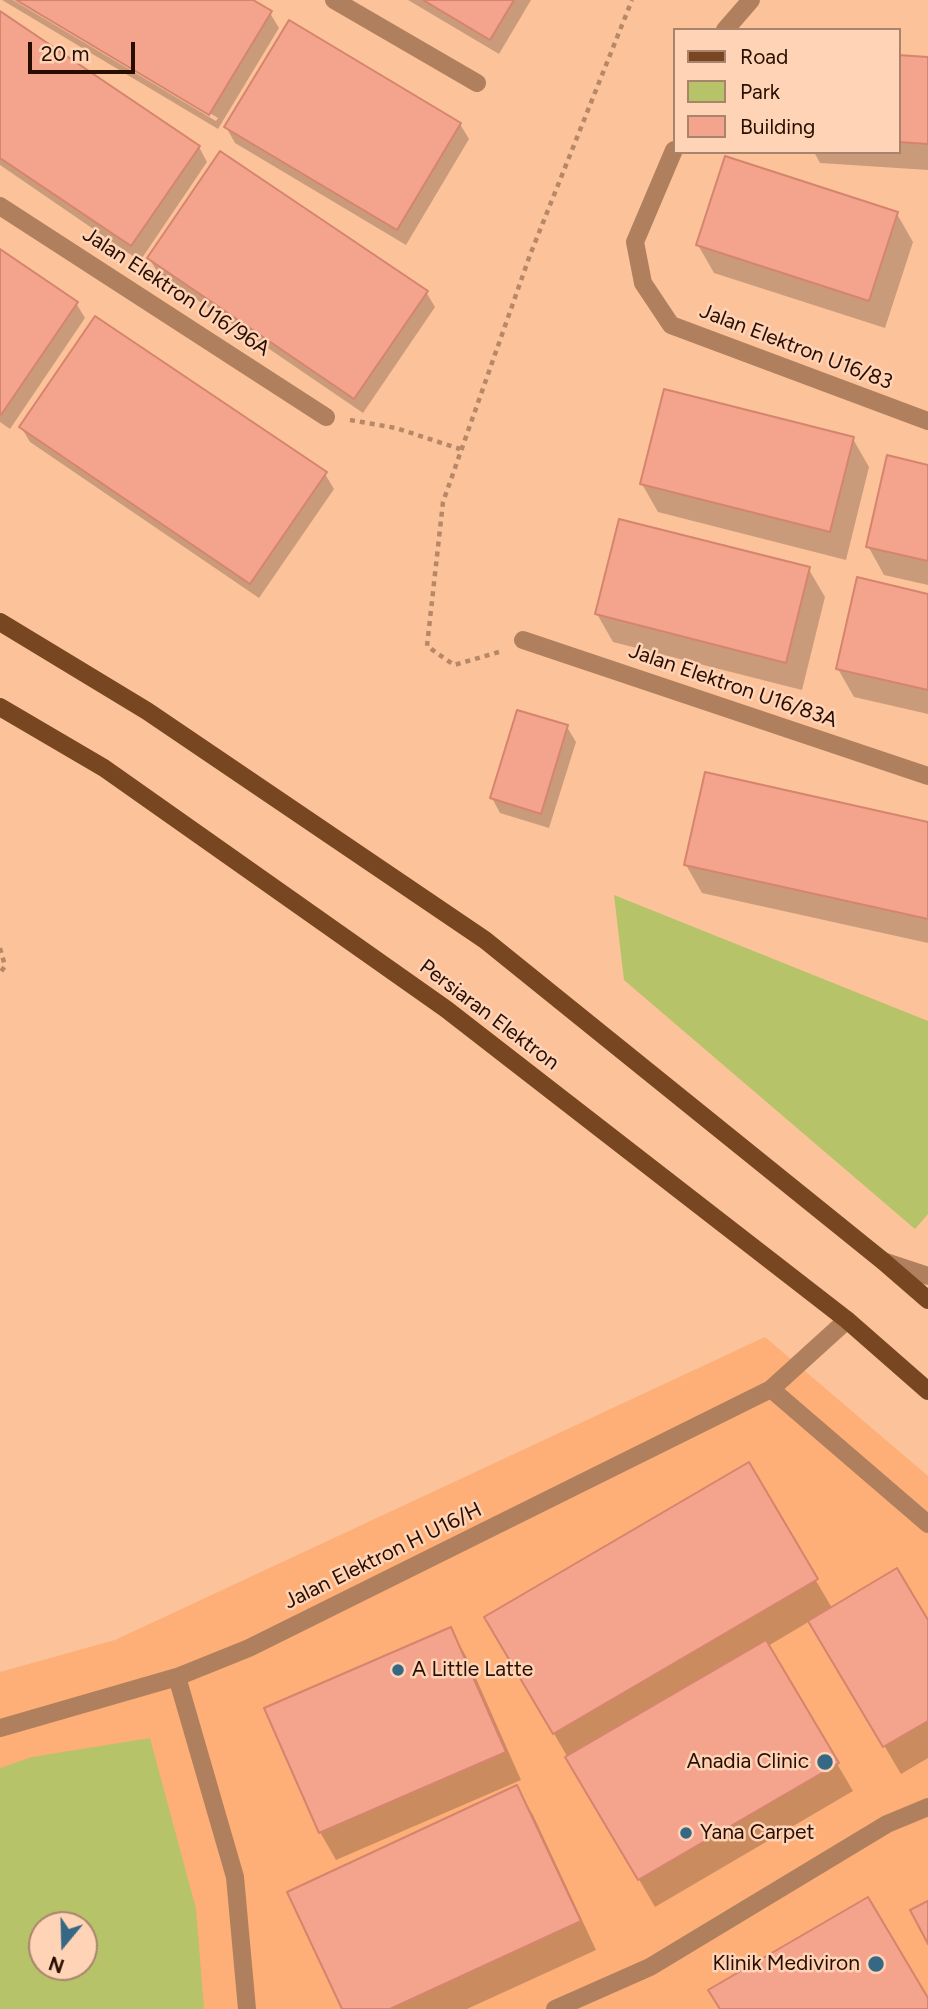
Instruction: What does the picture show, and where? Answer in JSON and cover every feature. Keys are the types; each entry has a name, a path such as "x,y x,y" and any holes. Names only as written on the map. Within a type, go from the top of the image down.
{"main road":[{"path":"0,622 147,711 485,940 928,1300"},
{"name":"Persiaran Elektron","path":"0,707 104,768 446,1009 847,1320 928,1391"}],"street":[{"path":"334,0 478,83"},
{"path":"727,28 751,0"},
{"name":"Jalan Elektron U16/83","path":"673,152 635,242 643,283 671,325 928,421"},
{"name":"Jalan Elektron U16/96A","path":"0,206 326,417"},
{"name":"Jalan Elektron U16/83A","path":"523,640 928,776"},
{"path":"883,1261 928,1276"},
{"name":"Jalan Elektron H U16/H","path":"0,1728 177,1677 249,1648 771,1389 847,1320"},
{"path":"771,1389 928,1524"},
{"path":"177,1677 235,1877 247,2009"},
{"path":"555,2009 650,1967 887,1824 928,1807"}],"path":[{"path":"523,640 492,655 454,665 427,646 443,502 530,255 632,0"},
{"path":"326,417 396,428 460,449"},
{"path":"0,948 5,966 0,973"}],"shaded area":[{"path":"765,1337 928,1476 928,2009 0,2009 0,1672 115,1640"}],"green space":[{"path":"614,895 928,1021 928,1214 915,1229 624,980"},
{"path":"150,1738 196,1909 204,2009 0,2009 0,1768 32,1757"}],"building":[{"path":"16,0 253,0 272,11 209,115"},
{"path":"423,0 514,0 490,40"},
{"path":"0,11 200,146 131,246 0,158"},
{"path":"289,20 461,123 397,230 224,127"},
{"path":"900,55 928,57 928,144 900,142"},
{"path":"220,151 428,291 354,399 147,258"},
{"path":"725,156 898,212 869,301 696,245"},
{"path":"0,249 78,302 1,415 0,414"},
{"path":"95,316 327,472 250,584 19,427"},
{"path":"664,389 854,437 830,532 640,484"},
{"path":"887,455 928,465 928,561 866,547"},
{"path":"619,519 810,567 786,663 595,614"},
{"path":"857,577 928,594 928,690 836,669"},
{"path":"517,710 568,725 541,814 490,798"},
{"path":"705,772 928,822 928,919 684,865"},
{"path":"749,1462 818,1579 553,1734 484,1617"},
{"path":"897,1568 928,1620 928,1721 883,1747 808,1621"},
{"path":"451,1627 506,1752 319,1833 264,1708"},
{"path":"766,1640 839,1763 638,1880 565,1757"},
{"path":"517,1785 581,1921 390,2009 342,2009 287,1892"},
{"path":"868,1897 928,1998 928,2009 720,2009 708,1990"},
{"path":"928,1901 928,1944 910,1910"}],"place":[{"name":"A Little Latte","path":"398,1670"},
{"name":"Anadia Clinic","path":"825,1762"},
{"name":"Yana Carpet","path":"686,1833"},
{"name":"Klinik Mediviron","path":"876,1964"}]}
